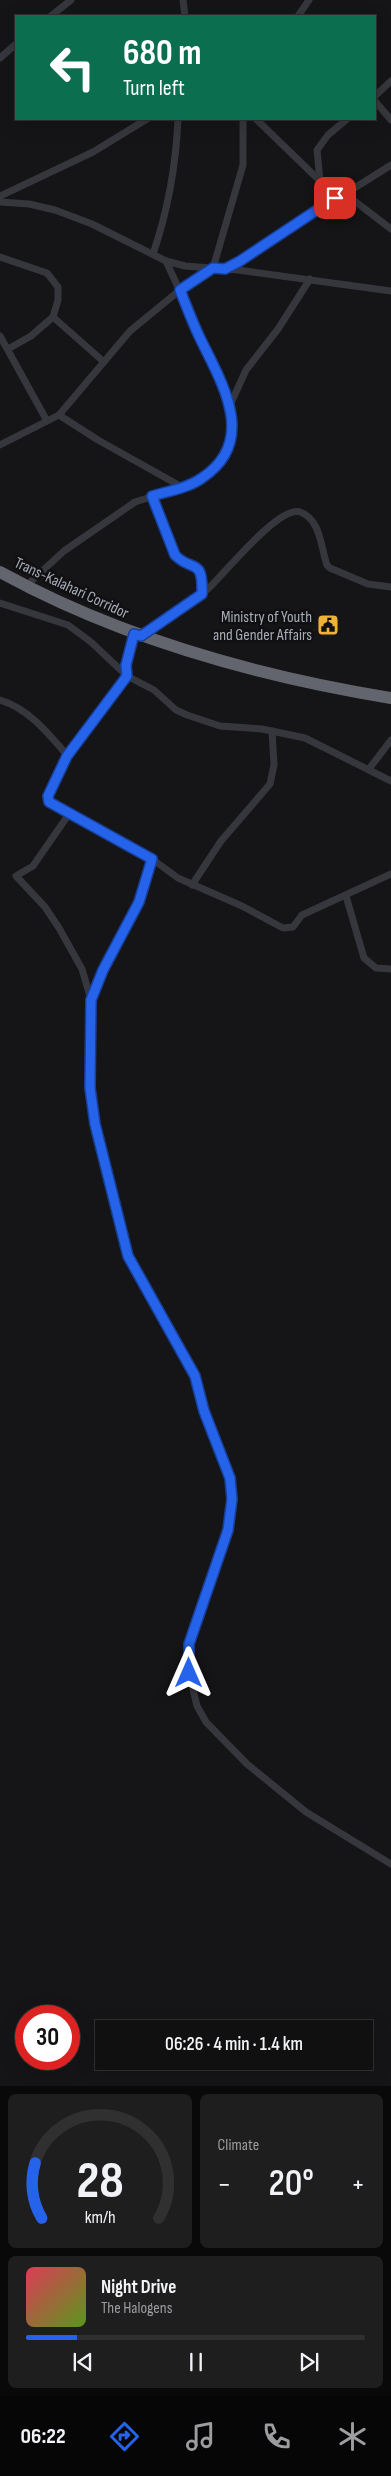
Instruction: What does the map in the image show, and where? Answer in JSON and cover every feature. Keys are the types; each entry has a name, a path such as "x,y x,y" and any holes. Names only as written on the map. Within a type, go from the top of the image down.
{"highway":[{"name":"Trans-Kalahari Corridor","path":"0,572 26,586 138,635 292,678 391,698"}],"street":[{"path":"52,15 71,0"},
{"path":"183,0 185,15"},
{"path":"299,15 309,0"},
{"path":"0,58 15,45"},
{"path":"376,95 391,81"},
{"path":"376,102 391,120"},
{"path":"0,196 93,152 145,120"},
{"path":"153,254 163,225 170,191 176,151 178,120"},
{"path":"0,445 59,415 130,331 180,290 213,268 243,165 243,120"},
{"path":"257,120 320,181 344,193 391,229"},
{"path":"320,181 317,150 328,135 346,120"},
{"path":"225,269 391,165"},
{"path":"0,202 30,204 55,210 92,224 166,261 185,266 310,279 391,291"},
{"path":"0,257 47,273 58,287 58,300 53,317 31,336 8,349"},
{"path":"26,586 64,551 141,498 182,487 201,479 224,458 231,430 231,403 166,261"},
{"path":"231,403 250,363 278,329 310,279"},
{"path":"53,317 104,362"},
{"path":"0,336 47,421"},
{"path":"59,415 98,440 182,487"},
{"path":"152,496 175,555 196,566 200,573 202,594"},
{"path":"391,587 368,584 330,568 325,560 322,542 316,528 302,512 293,512 283,516 248,546 202,594 138,635 126,665 127,676 67,756 48,796 49,802 152,859 178,878 232,901 283,928 293,927 302,915 391,874"},
{"path":"0,602 68,625 91,642 127,676 154,690 176,710 208,724 272,730 305,738 391,781"},
{"path":"0,700 17,705 22,709 67,756"},
{"path":"192,885 221,841 270,784 274,765 272,730"},
{"path":"369,769 391,740"},
{"path":"69,814 33,866 16,876 45,907 70,944 82,969 91,1000 90,1088 95,1124 121,1234 128,1256 195,1376 204,1411 230,1478 232,1499 228,1530 189,1644 189,1673 196,1706 206,1722 247,1764 306,1812 391,1864"},
{"path":"91,1000 103,970 139,902 152,859"},
{"path":"346,896 364,958 376,968 391,969"}],"place":[{"name":"Ministry of Youth and Gender Affairs","path":"328,625"}],"route":[{"path":"189,1673 189,1644 228,1530 232,1499 230,1478 222,1453 204,1411 195,1376 128,1256 115,1212 95,1124 90,1088 91,1000 103,970 139,902 152,859 49,802 48,796 67,756 127,676 126,665 134,634 141,636 202,594 200,573 196,566 178,559 175,555 152,496 189,485 211,472 224,458 230,439 232,422 231,403 198,334 180,290 213,268 225,269 240,261 335,198"}]}
